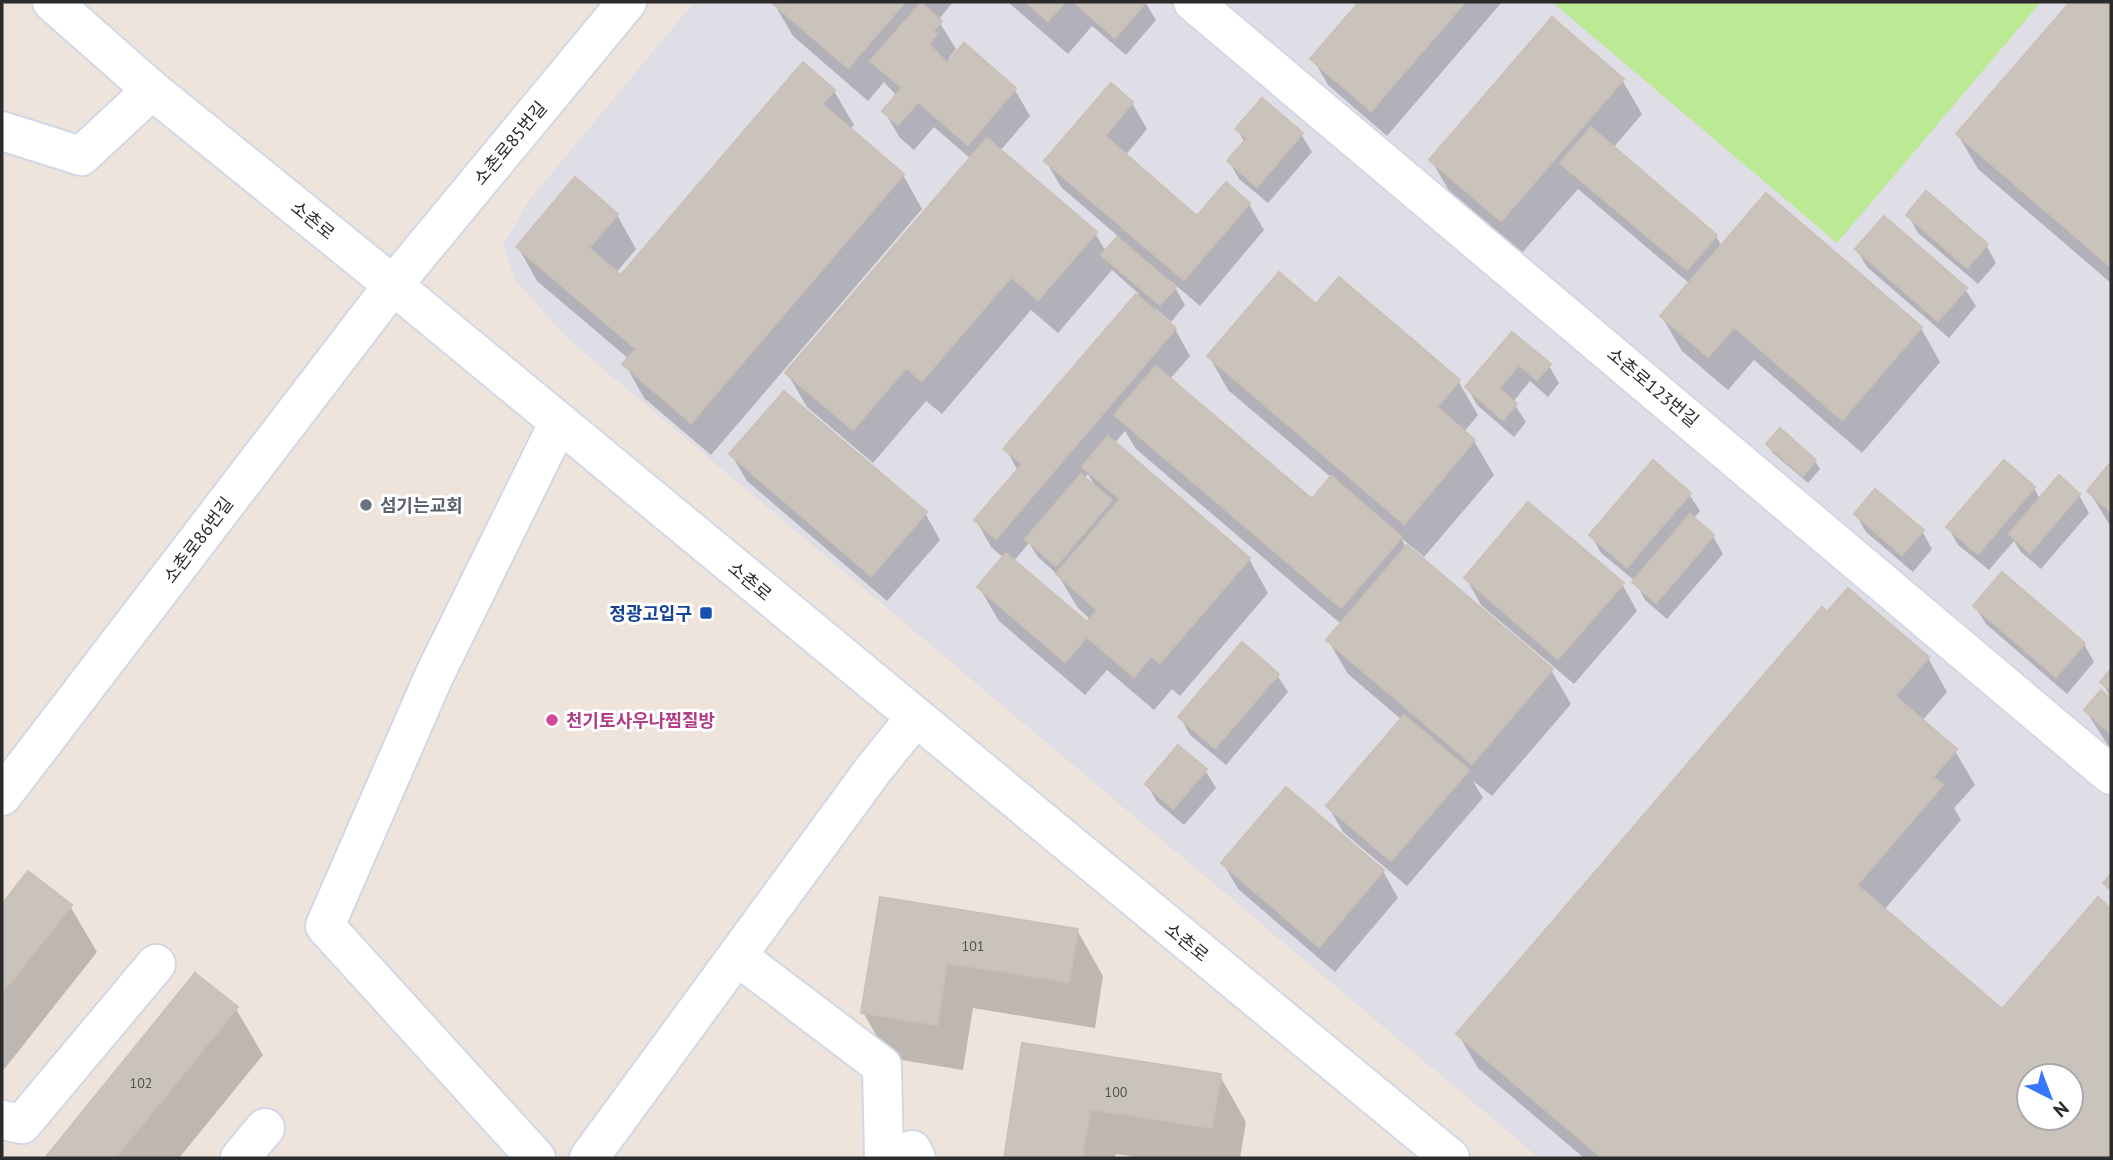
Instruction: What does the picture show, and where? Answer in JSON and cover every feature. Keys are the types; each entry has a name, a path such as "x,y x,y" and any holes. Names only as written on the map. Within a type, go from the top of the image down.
{"street":[{"name":"소촌로","path":"52,2 152,90 393,285 1450,1158"},
{"name":"소촌로85번길","path":"393,285 627,2"},
{"name":"소촌로123번길","path":"1193,2 2111,775"},
{"path":"2,131 81,156 152,90"},
{"name":"소촌로86번길","path":"2,796 393,285"},
{"path":"536,1158 325,926 434,676 559,422"},
{"path":"596,1155 873,770 915,718"},
{"path":"737,957 882,1066 886,1158 912,1150 916,1158"},
{"path":"2,1120 22,1124 156,964"},
{"path":"240,1158 265,1128"}],"shaded area":[{"path":"694,2 2111,2 2111,1158 1539,1158 569,340 515,280 503,245 530,199"}],"green space":[{"path":"1552,2 2041,2 1837,243"}],"building":[{"path":"771,2 905,2 848,68"},
{"path":"1026,2 1065,2 1048,21"},
{"path":"1074,2 1146,2 1115,38"},
{"path":"1359,2 1465,2 1371,111 1310,59"},
{"path":"2070,2 2111,2 2111,267 1956,134"},
{"path":"921,3 942,21 933,32 937,34 929,44 947,63 964,43 1016,88 968,145 918,102 898,125 882,111 902,88 870,61"},
{"path":"1552,17 1624,79 1501,221 1429,160"},
{"path":"803,62 835,90 822,104 904,174 691,423 622,364 636,349 516,247 575,177 618,214 589,248 621,275"},
{"path":"1111,83 1133,102 1105,136 1197,216 1226,182 1250,203 1184,280 1044,161"},
{"path":"1262,98 1303,133 1257,187 1227,161 1247,138 1235,129"},
{"path":"1591,127 1717,235 1687,270 1560,163"},
{"path":"987,138 1097,232 1038,300 1011,277 922,381 906,368 853,430 785,373"},
{"path":"1926,191 1988,244 1967,268 1906,215"},
{"path":"1766,193 1922,327 1842,420 1734,327 1708,357 1660,316"},
{"path":"1884,216 1967,288 1938,321 1855,249"},
{"path":"1117,237 1176,287 1160,305 1101,255"},
{"path":"1279,272 1316,304 1339,277 1460,380 1437,407 1475,440 1404,524 1207,356"},
{"path":"1136,294 1176,328 996,539 974,520 1022,464 1003,449"},
{"path":"1512,332 1551,364 1537,380 1519,365 1499,388 1517,404 1503,420 1465,387"},
{"path":"1156,366 1312,499 1331,476 1402,537 1341,608 1114,415"},
{"path":"784,391 927,512 871,576 729,454"},
{"path":"1780,428 1816,460 1803,476 1766,444"},
{"path":"1108,436 1250,558 1160,663 1151,656 1134,677 1087,637 1065,662 977,587 1006,553 1087,622 1097,610 1056,574 1120,499 1082,467"},
{"path":"1653,460 1691,493 1627,567 1589,535"},
{"path":"2004,460 2035,487 1978,554 1946,527"},
{"path":"2111,462 2111,512 2087,491"},
{"path":"1081,474 1112,500 1056,566 1025,539"},
{"path":"2059,475 2080,494 2030,553 2009,534"},
{"path":"1875,489 1924,530 1902,555 1854,514"},
{"path":"1528,502 1624,583 1558,659 1464,578"},
{"path":"1690,514 1714,535 1656,603 1632,582"},
{"path":"1407,545 1553,669 1472,764 1326,640"},
{"path":"2002,572 2085,643 2056,677 1973,606"},
{"path":"1848,588 1929,657 1895,696 1957,749 1933,777 1943,785 1857,885 2002,1009 2098,897 2111,909 2111,1158 1602,1158 1456,1034 1822,607 1827,612"},
{"path":"1242,642 1279,674 1215,748 1178,717"},
{"path":"2111,669 2111,691 2100,682"},
{"path":"2101,690 2111,699 2111,734 2084,710"},
{"path":"1404,715 1469,770 1391,861 1326,806"},
{"path":"1178,745 1207,769 1173,809 1145,784"},
{"path":"1286,787 1384,870 1319,947 1221,863"},
{"path":"28,871 72,905 2,993 2,904"},
{"path":"2111,874 2111,890 2103,883"},
{"path":"880,897 1078,929 1069,982 947,963 937,1025 861,1013"},
{"path":"195,973 238,1007 115,1158 45,1158"},
{"path":"1022,1043 1221,1074 1212,1128 1090,1109 1082,1158 1004,1158"}],"place":[{"name":"섬기는교회","path":"366,505"},
{"name":"정광고입구","path":"706,613"},
{"name":"천기토사우나찜질방","path":"552,720"}]}
